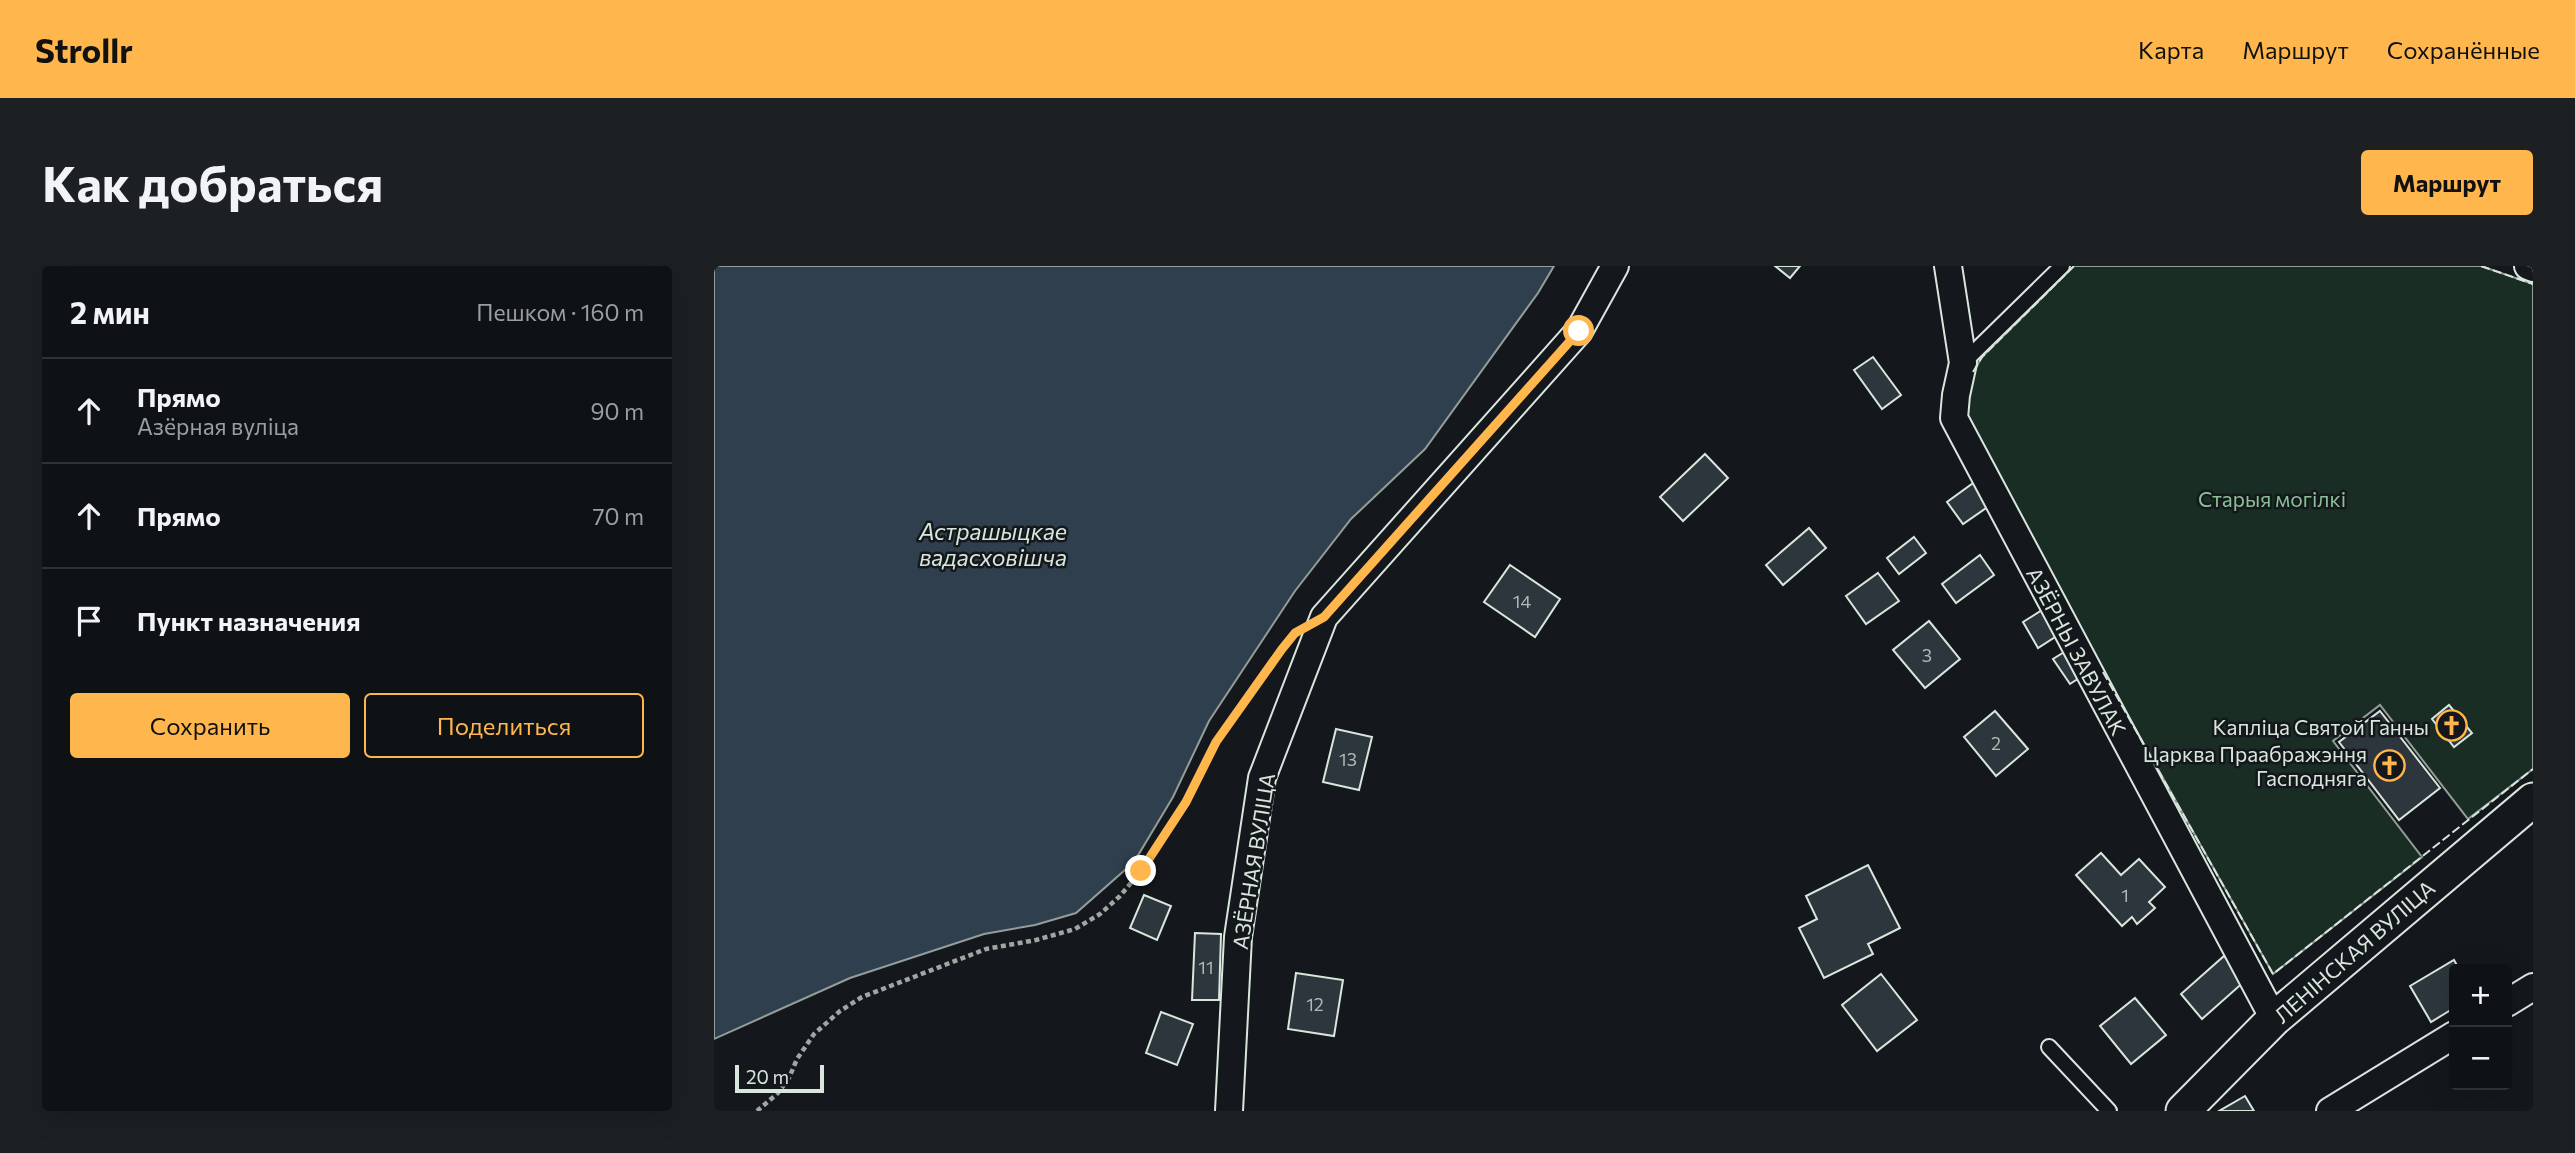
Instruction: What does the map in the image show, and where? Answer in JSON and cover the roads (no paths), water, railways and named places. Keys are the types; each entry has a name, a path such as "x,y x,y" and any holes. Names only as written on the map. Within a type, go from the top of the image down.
{"street":[{"name":"АЗЁРНАЯ ВУЛІЦА","path":"1229,1111 1238,937 1262,778 1324,617 1579,331 1615,266"},
{"name":"АЗЁРНЫ ЗАВУЛАК","path":"1948,266 1963,363 1954,418 2274,1019"},
{"path":"2528,266 2533,268"},
{"name":"ЛЕНІНСКАЯ ВУЛІЦА","path":"2183,1111 2274,1019 2533,800"},
{"path":"2512,1000 2533,986"},
{"path":"2330,1111 2449,1038"}],"lane":[{"path":"1963,363 2062,266"},
{"path":"2049,1047 2109,1111"}],"water":[{"name":"Астрашыцкае вадасховішча","path":"714,266 1554,266 1538,293 1425,449 1351,519 1295,591 1209,721 1173,797 1134,862 1076,913 1035,925 984,934 850,978 714,1039"}],"place":[{"name":"Капліца Святой Ганны","path":"2452,726"},
{"name":"Царква Праабражэння Гасподняга","path":"2390,765"}],"park label":[{"name":"Старыя могілкі","path":"2272,498"}]}
